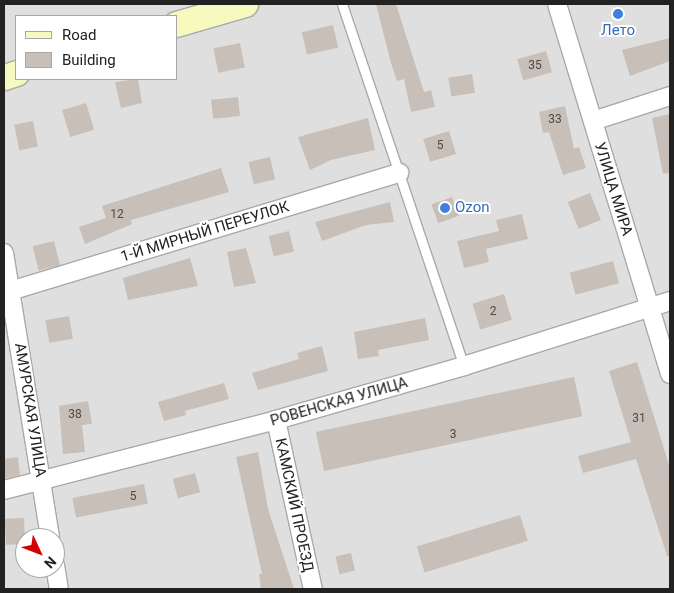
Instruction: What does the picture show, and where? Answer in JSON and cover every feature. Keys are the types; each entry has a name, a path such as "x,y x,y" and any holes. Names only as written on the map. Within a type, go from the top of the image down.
{"street":[{"path":"178,23 245,4"},
{"name":"УЛИЦА МИРА","path":"557,4 670,374"},
{"path":"593,121 670,96"},
{"name":"1-Й МИРНЫЙ ПЕРЕУЛОК","path":"10,292 399,173"},
{"name":"АМУРСКАЯ УЛИЦА","path":"4,253 48,528"},
{"name":"РОВЕНСКАЯ УЛИЦА","path":"4,490 276,420 464,366 670,300"},
{"name":"КАМСКИЙ ПРОЕЗД","path":"276,420 313,589"}],"lane":[{"path":"342,4 464,366"}],"shaded area":[{"path":"4,4 670,4 670,589 4,589"}],"building":[{"path":"376,4 396,4 424,92 431,90 435,107 411,112 404,79 397,81 391,63"},
{"path":"333,25 338,47 307,55 302,32"},
{"path":"670,38 670,61 630,76 622,50"},
{"path":"240,43 245,68 218,73 213,48"},
{"path":"546,51 552,72 523,80 517,59"},
{"path":"472,74 475,93 451,97 448,78"},
{"path":"138,80 142,103 121,108 115,82"},
{"path":"238,97 240,116 213,119 211,100"},
{"path":"86,103 94,130 70,137 62,110"},
{"path":"565,106 574,149 579,147 586,168 563,175 549,132 543,133 539,112"},
{"path":"670,114 670,173 663,174 652,118"},
{"path":"368,118 375,150 331,160 310,170 298,137"},
{"path":"33,121 38,147 19,150 14,125"},
{"path":"449,131 456,154 430,162 423,139"},
{"path":"270,157 275,179 254,184 249,162"},
{"path":"221,168 229,192 131,220 132,224 85,244 79,227 106,218 102,206"},
{"path":"590,193 601,220 579,229 568,202"},
{"path":"452,197 459,216 438,223 431,205"},
{"path":"390,202 394,222 366,225 322,241 315,222"},
{"path":"522,214 528,239 486,249 489,262 464,268 457,241 499,231 496,220"},
{"path":"289,231 294,251 274,256 269,236"},
{"path":"54,241 60,265 39,271 33,246"},
{"path":"246,248 256,283 234,287 227,252"},
{"path":"190,258 198,286 128,300 123,278"},
{"path":"613,261 619,283 575,295 570,273"},
{"path":"504,294 512,320 480,329 472,304"},
{"path":"69,316 73,339 49,343 45,320"},
{"path":"425,318 429,340 378,350 379,356 358,359 354,332"},
{"path":"322,346 328,371 258,390 252,373 299,359 297,353"},
{"path":"637,362 670,468 670,556 667,556 636,459 583,473 578,456 631,442 609,371"},
{"path":"574,377 582,416 324,471 316,432"},
{"path":"224,383 229,399 185,411 186,415 164,421 158,402"},
{"path":"88,401 92,424 82,425 85,452 63,454 59,406"},
{"path":"258,452 268,509 294,589 261,589 259,574 262,574 236,457"},
{"path":"18,457 20,475 4,479 4,459"},
{"path":"195,473 200,492 178,498 173,479"},
{"path":"144,484 148,504 76,518 72,498"},
{"path":"520,515 528,541 425,572 417,547"},
{"path":"24,518 24,528 15,528 15,544 6,545 5,519"},
{"path":"351,553 355,571 339,574 335,557"}],"place":[{"name":"Лето","path":"618,14"},
{"name":"Ozon","path":"445,208"}]}
